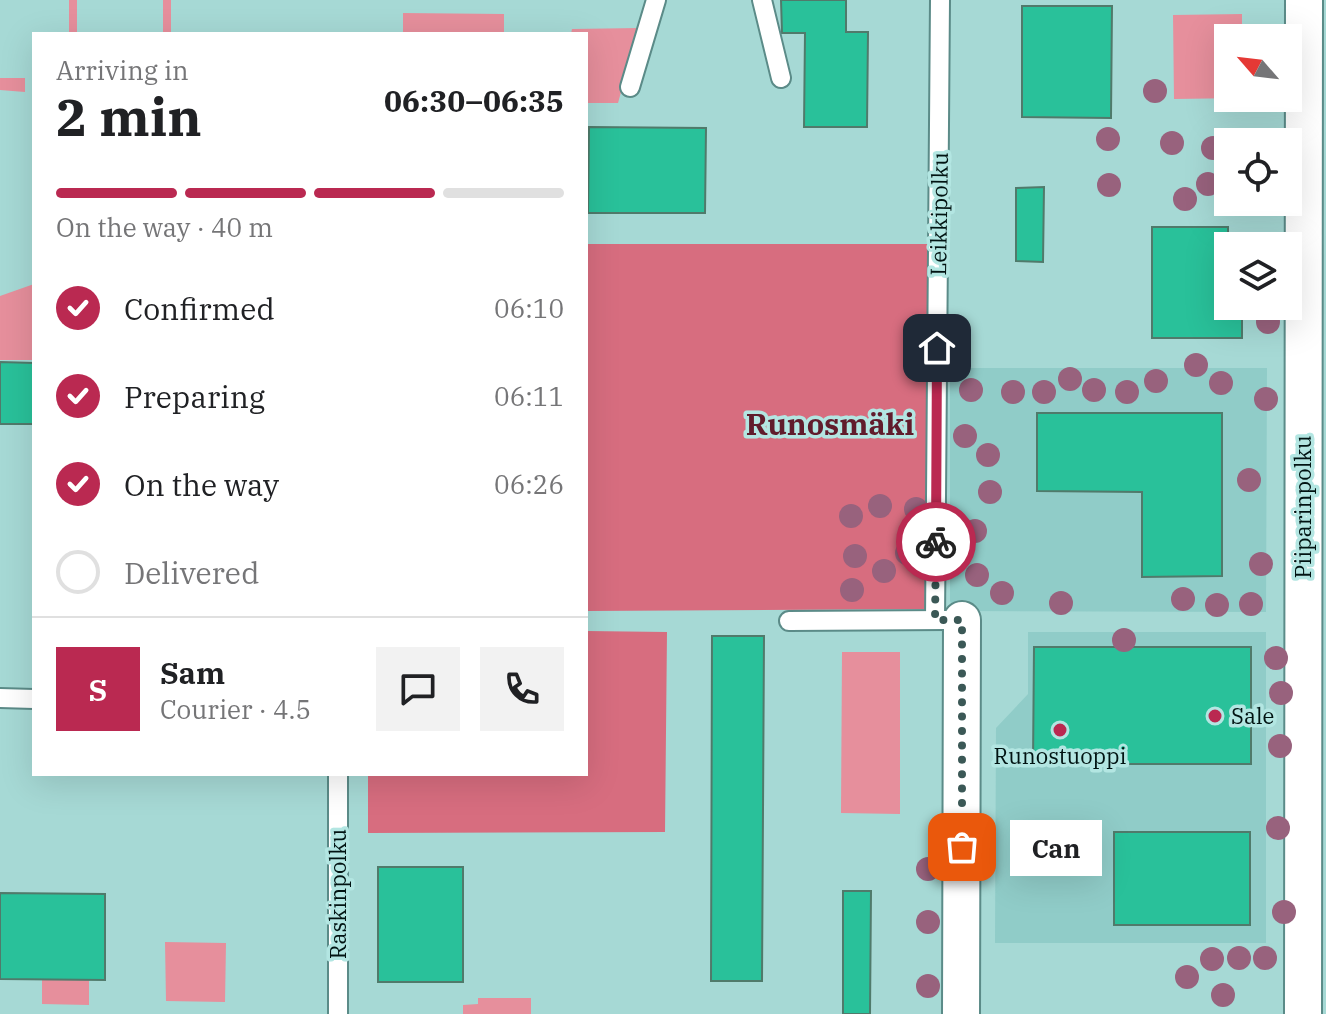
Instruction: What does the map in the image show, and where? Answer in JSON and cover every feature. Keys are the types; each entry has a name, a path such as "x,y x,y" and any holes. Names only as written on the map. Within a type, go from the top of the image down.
{"street":[{"name":"Piiparinpolku","path":"1303,1014 1304,0"},
{"path":"949,620 961,1014"}],"lane":[{"path":"630,87 656,0"},
{"path":"762,0 781,78"},
{"name":"Leikkipolku","path":"940,0 949,620"},
{"path":"789,621 949,620"},
{"path":"0,698 32,699"},
{"name":"Raskinpolku","path":"338,776 338,1014"}],"shaded area":[{"path":"69,0 77,0 77,32 69,32"},
{"path":"163,0 171,0 171,32 163,32"},
{"path":"403,13 504,14 504,32 403,32"},
{"path":"1242,14 1242,24 1214,24 1214,98 1174,99 1173,15"},
{"path":"639,28 618,103 588,103 588,32 571,32 572,29"},
{"path":"0,78 25,78 25,92 0,90"},
{"path":"588,244 930,244 929,605 926,609 588,611"},
{"path":"32,285 32,360 0,360 0,296"},
{"path":"950,368 1267,368 1266,612 960,611 953,608 950,601"},
{"path":"588,631 667,632 665,832 368,833 368,776 588,776"},
{"path":"1028,632 1266,632 1266,943 995,943 996,728 1028,694"},
{"path":"842,652 900,652 900,814 841,813"},
{"path":"165,942 226,943 225,1002 166,1001"},
{"path":"42,980 89,980 89,1005 42,1004"},
{"path":"478,998 531,998 531,1014 463,1014 463,1005 478,1004"}],"building":[{"path":"781,0 846,0 846,32 868,32 867,127 804,127 805,33 782,33"},
{"path":"1022,6 1112,6 1111,118 1022,117"},
{"path":"589,127 706,128 705,213 588,213"},
{"path":"1044,187 1043,262 1016,261 1016,188"},
{"path":"1152,227 1228,227 1228,232 1214,232 1214,320 1242,320 1242,338 1152,338"},
{"path":"0,362 32,363 32,424 0,424"},
{"path":"1037,413 1222,413 1222,576 1142,577 1142,492 1037,491"},
{"path":"712,636 764,636 762,981 711,981"},
{"path":"1034,647 1251,647 1251,764 1033,764"},
{"path":"1114,832 1250,832 1250,925 1114,925"},
{"path":"378,867 463,867 463,982 378,982"},
{"path":"843,891 871,891 870,1014 843,1014"},
{"path":"0,893 105,894 105,980 0,979"}],"way so far":[{"path":"936,542 935,620 962,620 962,847"}],"place":[{"name":"Sale","path":"1215,716"},
{"name":"Runostuoppi","path":"1060,730"},
{"name":"Can","path":"962,847"}],"district":[{"name":"Runosmäki","path":"830,425"}],"route":[{"path":"936,542 937,348"}]}
